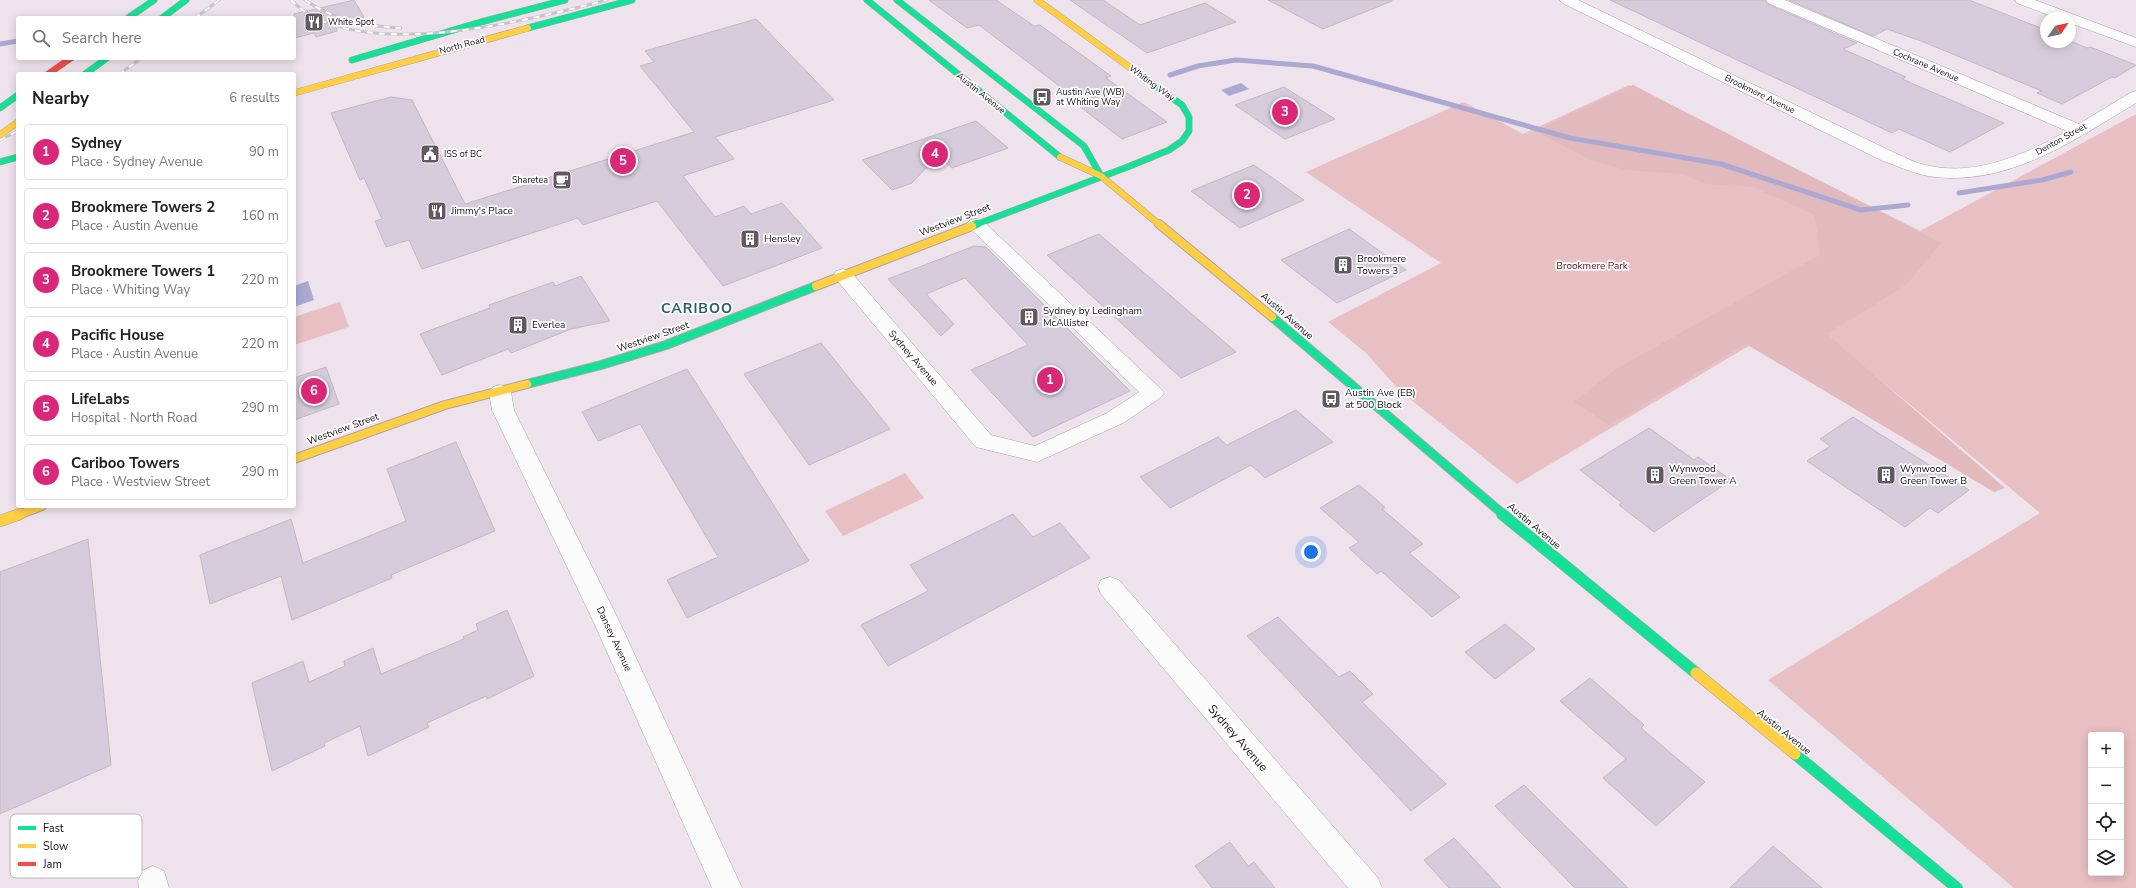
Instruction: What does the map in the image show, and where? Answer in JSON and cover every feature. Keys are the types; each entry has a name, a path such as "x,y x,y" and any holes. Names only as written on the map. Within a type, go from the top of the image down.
{"main road":[{"path":"131,16 154,0"},
{"path":"165,16 186,0"},
{"path":"565,0 578,14"},
{"name":"North Road","path":"343,63 459,28 565,0"},
{"name":"North Road","path":"296,92 414,58 632,0"},
{"name":"Austin Avenue","path":"867,0 1057,156 1101,176 1257,304 1464,482 1945,885 1957,888"},
{"name":"Austin Avenue","path":"896,0 1084,146 1101,176"},
{"name":"Whiting Way","path":"1037,0 1173,98 1182,105 1189,118 1189,131 1177,145 1101,176"},
{"path":"909,34 931,28"},
{"path":"51,72 68,60"},
{"path":"88,72 104,60"},
{"path":"0,108 16,96"},
{"path":"0,135 16,123"},
{"path":"0,162 16,157"},
{"name":"Westview Street","path":"296,458 408,417 609,363 666,345 1101,176"},
{"path":"0,521 36,508"}],"street":[{"name":"Brookmere Avenue","path":"1567,0 1889,157 1916,168 1935,172 1958,174"},
{"name":"Cochrane Avenue","path":"1773,0 2080,130"},
{"path":"2022,0 2136,43"},
{"name":"Denton Street","path":"1958,174 1984,170 2014,162 2051,147 2136,96"},
{"name":"Sydney Avenue","path":"843,275 984,441 1037,454 1115,418 1153,393 976,224"},
{"name":"Dansey Avenue","path":"500,392 503,410 608,625 727,888"},
{"name":"Sydney Avenue","path":"1110,587 1367,888"}],"green space":[{"name":"Brookmere Park","path":"1629,85 1920,231 2136,114 2136,888 2014,888 1768,680 2040,513 1842,348 1797,317 1517,484 1401,392 1366,353 1328,322 1441,263 1306,172 1464,102 1523,134"},
{"path":"340,302 349,327 296,344 296,316"},
{"path":"905,473 924,498 843,536 825,511"}],"shaded area":[{"path":"1633,85 1941,243 1906,285 1827,334 2005,488 1994,492 1746,344 1609,425 1574,402 1616,369 1820,255 1815,215 1753,187 1707,184 1682,174 1627,170 1591,160 1535,131"}],"water":[{"path":"1241,83 1249,89 1229,96 1221,90"},
{"path":"308,281 314,300 296,306 296,285"}],"building":[{"path":"354,0 364,17 360,18 362,21 336,27 337,31 316,37 314,33 296,38 296,16 294,16 294,14"},
{"path":"929,0 996,0 1034,26 1040,25 1111,76 1106,78 1167,122 1122,139 1070,99 1075,98 979,25 967,28"},
{"path":"1070,0 1103,0 1140,25 1205,3 1236,22 1147,53"},
{"path":"1268,0 1392,0 1392,1 1323,29"},
{"path":"1610,0 1765,0 1767,4 1857,43 1843,49 1906,77 1902,79 2004,123 1950,152 1899,129 1892,133"},
{"path":"1789,0 1969,0 2040,28 2040,48 2076,48 2076,43 2087,48 2090,47 2136,65 2115,78 2112,77 2062,104 2037,93 2042,91 1921,41 1887,29 1873,36"},
{"path":"756,19 834,100 715,137 734,159 683,176 715,217 744,206 751,214 782,203 822,248 723,286 657,201 583,225 578,218 422,269 409,240 386,247 375,221 382,219 364,178 360,180 331,113 391,97 412,100 465,204 694,132 640,66 654,62 645,51"},
{"path":"1284,87 1335,119 1285,139 1235,105"},
{"path":"976,121 1008,148 952,168 938,155 912,183 892,190 862,160"},
{"path":"1254,165 1304,200 1240,228 1191,191"},
{"name":"Brookmere Towers 3","path":"1349,229 1406,270 1337,303 1281,260"},
{"path":"1099,234 1236,352 1181,378 1047,255"},
{"name":"Sydney by Ledingham McAllister","path":"974,246 986,247 1130,391 1033,437 971,370 1028,345 965,278 926,294 954,324 941,336 888,279"},
{"name":"Everlea","path":"581,276 610,321 571,329 511,353 508,349 442,375 420,334 490,308 489,305 553,282 555,286"},
{"path":"821,343 890,429 809,465 744,374"},
{"path":"326,367 339,404 296,419 296,377"},
{"path":"687,369 809,561 687,618 667,580 718,557 640,424 598,441 582,412"},
{"path":"1296,410 1333,442 1265,478 1251,465 1170,508 1140,477 1218,437 1227,445"},
{"name":"Wynwood Green Tower B","path":"1853,417 1969,490 1938,513 1930,508 1905,527 1807,461 1830,446 1820,439"},
{"name":"Wynwood Green Tower A","path":"1649,428 1694,460 1698,457 1731,480 1654,532 1619,505 1622,503 1580,470"},
{"path":"456,442 495,531 391,575 392,578 292,620 281,576 210,604 200,555 291,519 303,563 406,521 387,469"},
{"path":"1359,485 1385,507 1382,509 1423,544 1409,553 1460,597 1432,617 1381,571 1377,574 1349,548 1359,542 1320,508"},
{"path":"1013,514 1033,537 1060,523 1090,558 888,666 861,625 928,591 910,565"},
{"path":"88,539 111,765 0,814 0,572"},
{"path":"507,610 534,676 487,699 486,696 427,723 429,727 368,756 360,726 324,743 325,746 272,771 252,683 303,661 309,682 345,666 344,661 373,648 381,674 464,639 463,637 478,630 476,624"},
{"path":"1278,617 1339,677 1350,671 1373,694 1362,702 1446,784 1411,811 1247,636"},
{"path":"1505,624 1535,649 1495,679 1465,652"},
{"path":"1590,678 1644,725 1641,728 1705,782 1656,826 1603,778 1626,759 1560,701"},
{"path":"1524,785 1628,888 1575,888 1495,806"},
{"path":"1454,838 1501,888 1449,888 1424,860"},
{"path":"1230,842 1248,866 1254,862 1275,888 1212,888 1195,866"},
{"path":"1773,846 1822,888 1730,888"}],"waterway":[{"path":"0,44 16,41"},
{"path":"1170,75 1198,66 1236,60 1313,66 1570,138 1721,164 1861,210 1908,205"},
{"path":"1959,193 2042,180 2071,172"}],"railway":[{"path":"198,16 219,0"},
{"path":"291,0 320,20 356,31 399,34 444,32 490,26 534,18 607,0"},
{"path":"305,0 327,13 351,21 375,26 401,28"},
{"path":"122,72 139,60"},
{"path":"0,140 16,132"}],"traffic: fast":[{"path":"131,16 154,0"},
{"path":"165,16 186,0"},
{"path":"352,60 481,22 565,0"},
{"path":"528,28 632,0"},
{"path":"867,0 1060,157"},
{"path":"897,0 1084,146 1101,176"},
{"path":"88,72 104,60"},
{"path":"972,226 1130,166 1169,150 1182,141 1189,131 1189,117 1182,105 1154,85"},
{"path":"0,108 16,96"},
{"path":"0,162 16,158"},
{"path":"527,384 601,365 666,345 816,286"},
{"path":"1272,317 1470,487 1696,673"},
{"path":"1795,754 1957,888"}],"traffic: slow":[{"path":"1037,0 1154,85"},
{"path":"296,92 528,28"},
{"path":"0,135 16,123"},
{"path":"1060,157 1101,176 1272,317"},
{"path":"816,286 972,226"},
{"path":"296,458 445,405 527,384"},
{"path":"0,521 36,508"},
{"path":"1696,673 1795,754"}],"traffic: jam":[{"path":"51,72 68,60"}],"place":[{"name":"White Spot","path":"314,22"},
{"name":"Austin Ave (WB) at Whiting Way","path":"1042,97"},
{"name":"Brookmere Towers 1","path":"1285,112"},
{"name":"ISS of BC","path":"430,154"},
{"name":"Pacific House","path":"935,154"},
{"name":"LifeLabs","path":"623,161"},
{"name":"Sharetea","path":"562,180"},
{"name":"Brookmere Towers 2","path":"1247,195"},
{"name":"Jimmy's Place","path":"437,211"},
{"name":"Hensley","path":"750,239"},
{"name":"Brookmere Towers 3","path":"1343,265"},
{"name":"Sydney by Ledingham McAllister","path":"1029,317"},
{"name":"Everlea","path":"518,325"},
{"name":"Sydney","path":"1050,380"},
{"name":"Cariboo Towers","path":"314,391"},
{"name":"Austin Ave (EB) at 500 Block","path":"1331,399"},
{"name":"Wynwood Green Tower A","path":"1655,475"},
{"name":"Wynwood Green Tower B","path":"1886,475"}],"district":[{"name":"CARIBOO","path":"697,308"}]}
